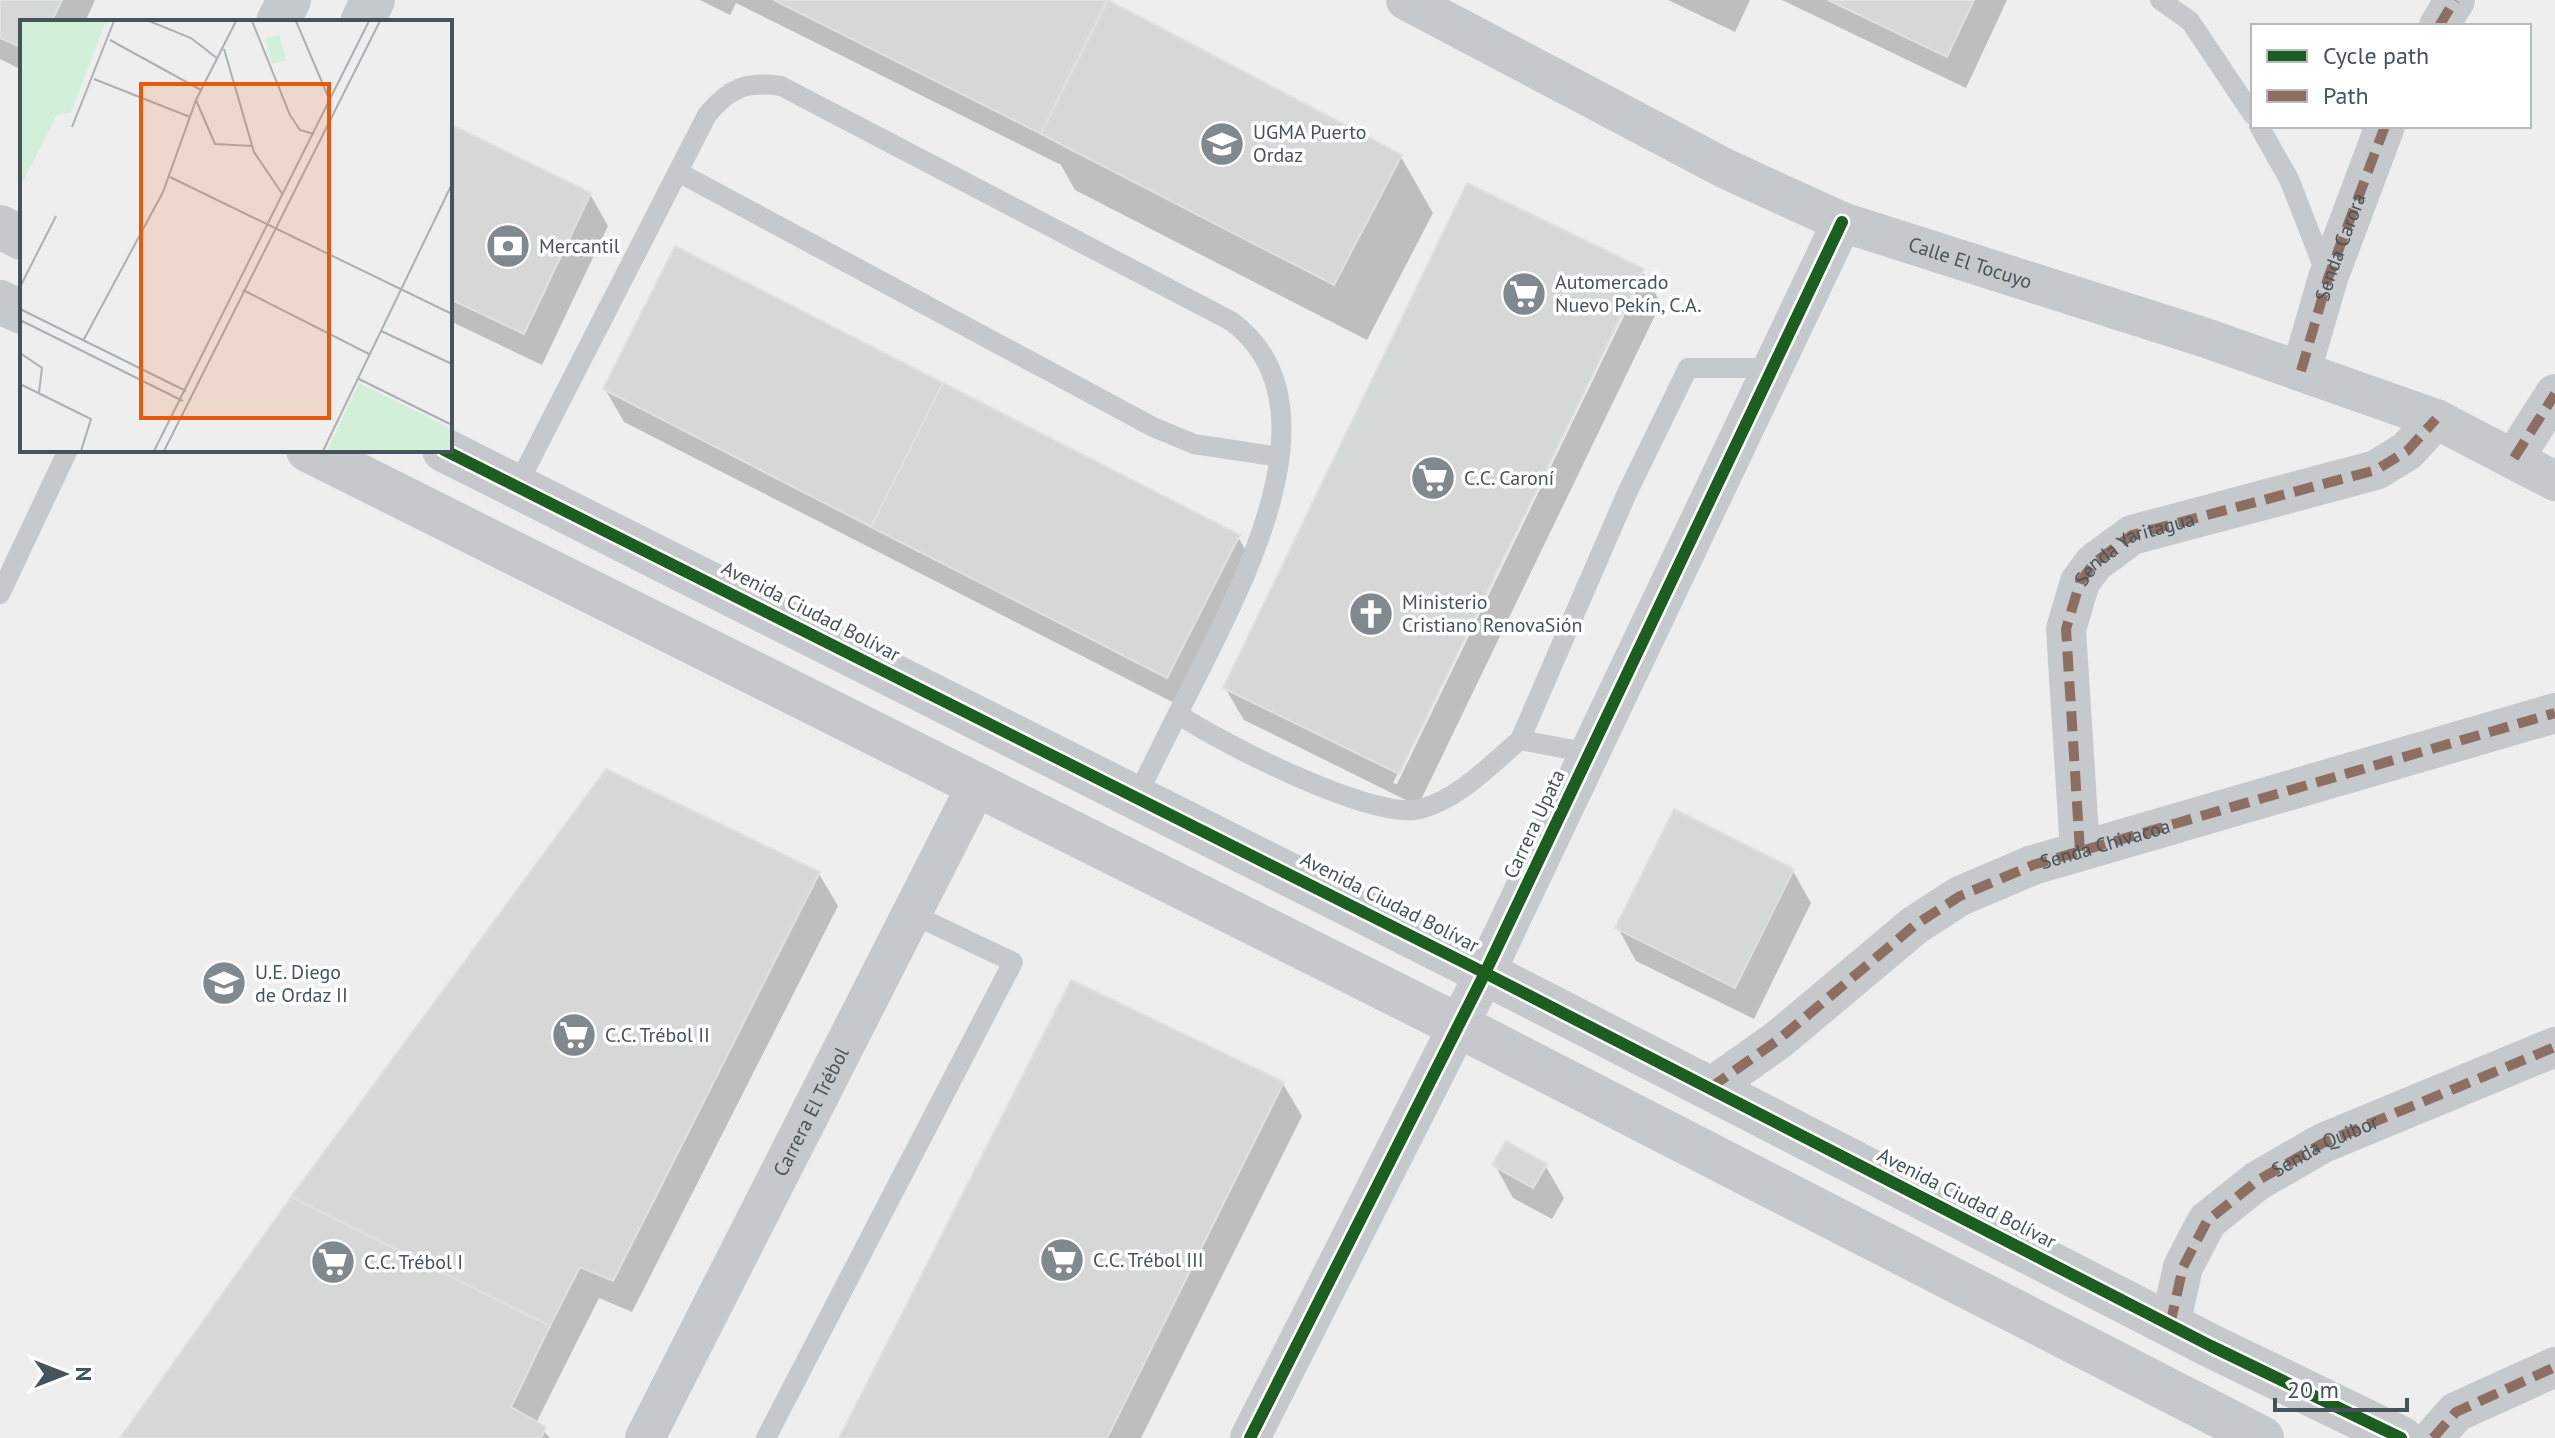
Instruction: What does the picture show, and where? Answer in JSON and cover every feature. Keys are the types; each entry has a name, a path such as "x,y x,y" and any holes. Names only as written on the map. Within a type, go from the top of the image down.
{"street":[{"path":"279,20 289,0"},
{"path":"363,20 373,0"},
{"name":"Calle El Tocuyo","path":"1406,0 1726,169 1842,222 2002,270 2436,419 2555,481"},
{"path":"2440,24 2455,0"},
{"name":"Senda Carora","path":"2301,371 2328,278 2384,128"},
{"name":"Carrera Upata","path":"1250,1438 1485,973 1842,222"},
{"path":"0,227 20,237"},
{"path":"0,302 20,311"},
{"path":"2514,458 2555,394"},
{"name":"Senda Yaritagua","path":"2080,851 2066,629 2075,593 2094,563 2132,535 2376,470 2407,451 2436,419"},
{"path":"312,452 1457,1025 2262,1438"},
{"name":"Avenida Ciudad Bolívar","path":"448,452 1137,796 2170,1325 2401,1438"},
{"name":"Senda Chivacoa","path":"1710,1088 1778,1040 1915,925 1960,896 2033,865 2555,713"},
{"name":"Carrera El Trébol","path":"645,1438 977,785"},
{"name":"Senda Quibor","path":"2170,1325 2183,1267 2207,1221 2257,1181 2323,1143 2555,1047"},
{"path":"2433,1438 2456,1412 2555,1367"}],"lane":[{"path":"264,0 270,20"},
{"path":"2160,0 2190,21 2251,112"},
{"path":"517,486 707,115 723,95 749,84 781,86 1231,321 1250,335 1262,350 1278,392 1279,457 1262,537 1137,796"},
{"path":"2260,128 2289,179 2328,278"},
{"path":"678,172 1153,427 1194,444 1279,457"},
{"path":"1178,714 1209,735 1363,803 1391,809 1419,809 1458,791 1520,740 1627,493 1688,368 1772,368"},
{"path":"0,594 67,452"},
{"path":"1520,740 1590,753"},
{"path":"766,1438 1013,962 912,914"}],"building":[{"path":"0,0 62,0 52,20 20,20 20,47 0,38"},
{"path":"774,0 1107,0 1041,134"},
{"name":"UGMA Puerto Ordaz","path":"1108,0 1402,155 1334,285 1041,134"},
{"path":"1828,0 1974,0 1947,57"},
{"name":"Mercantil","path":"452,125 591,193 524,334 452,300"},
{"name":"C.C. Caroní","path":"1467,183 1644,269 1399,774 1223,688"},
{"path":"675,246 943,383 871,527 603,389"},
{"path":"943,383 1240,535 1167,678 871,527"},
{"name":"C.C. Trébol II","path":"606,769 820,872 613,1281 580,1267 550,1326 291,1197"},
{"path":"1674,809 1794,869 1735,988 1615,928"},
{"name":"C.C. Trébol III","path":"1071,980 1284,1082 1107,1438 839,1438"},
{"path":"1506,1141 1547,1164 1533,1188 1492,1165"},
{"name":"C.C. Trébol I","path":"291,1197 550,1326 511,1407 546,1427 541,1438 120,1438"}],"marked path":[{"path":"2440,24 2455,0"},
{"path":"2301,371 2328,278 2384,128"},
{"path":"2514,458 2555,394"},
{"path":"2080,851 2066,629 2080,582 2094,563 2132,535 2376,470 2407,451 2436,419"},
{"path":"1710,1088 1778,1040 1915,925 1960,896 2033,865 2555,713"},
{"path":"2170,1325 2183,1267 2207,1221 2257,1181 2323,1143 2555,1047"},
{"path":"2433,1438 2456,1412 2555,1367"}],"cycle path":[{"path":"1250,1438 1485,973 1842,222"},
{"path":"448,452 1485,973 2211,1346 2401,1438"}],"place":[{"name":"UGMA Puerto Ordaz","path":"1222,144"},
{"name":"Mercantil","path":"508,246"},
{"name":"Automercado Nuevo Pekín, C.A.","path":"1524,294"},
{"name":"C.C. Caroní","path":"1433,478"},
{"name":"Ministerio Cristiano RenovaSión","path":"1371,614"},
{"name":"U.E. Diego de Ordaz II","path":"224,983"},
{"name":"C.C. Trébol II","path":"574,1035"},
{"name":"C.C. Trébol III","path":"1062,1260"},
{"name":"C.C. Trébol I","path":"333,1262"}]}
